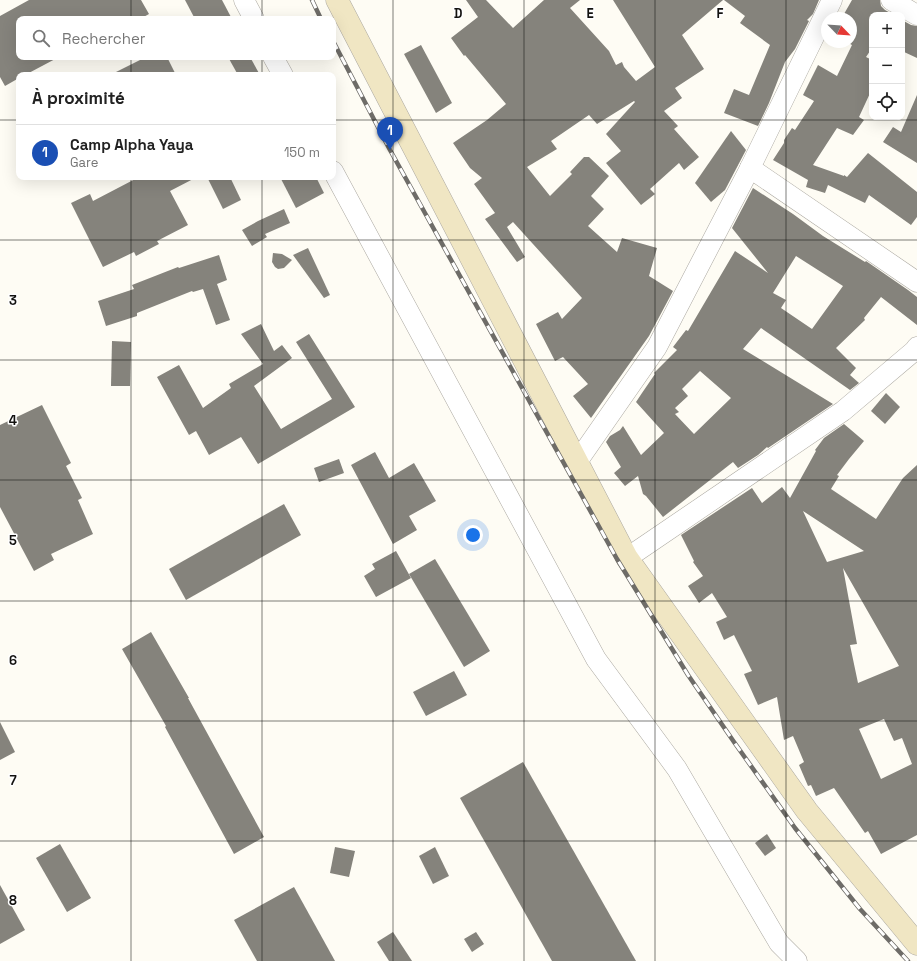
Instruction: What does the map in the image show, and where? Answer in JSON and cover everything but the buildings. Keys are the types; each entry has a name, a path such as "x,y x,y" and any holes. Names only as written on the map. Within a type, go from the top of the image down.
{"street":[{"path":"244,0 252,16"},
{"path":"337,0 627,558 807,810 917,944"},
{"path":"577,462 657,348 750,168 832,0"},
{"path":"892,0 917,15"},
{"path":"276,60 282,72"},
{"path":"750,168 917,282"},
{"path":"336,177 596,659 677,769 779,943 797,961"},
{"path":"627,558 843,411 917,347"}],"railway":[{"path":"312,0 320,16"},
{"path":"336,47 390,150 617,559 688,675 795,828 860,909 908,961"}],"place":[{"name":"Camp Alpha Yaya","path":"390,150"}]}
